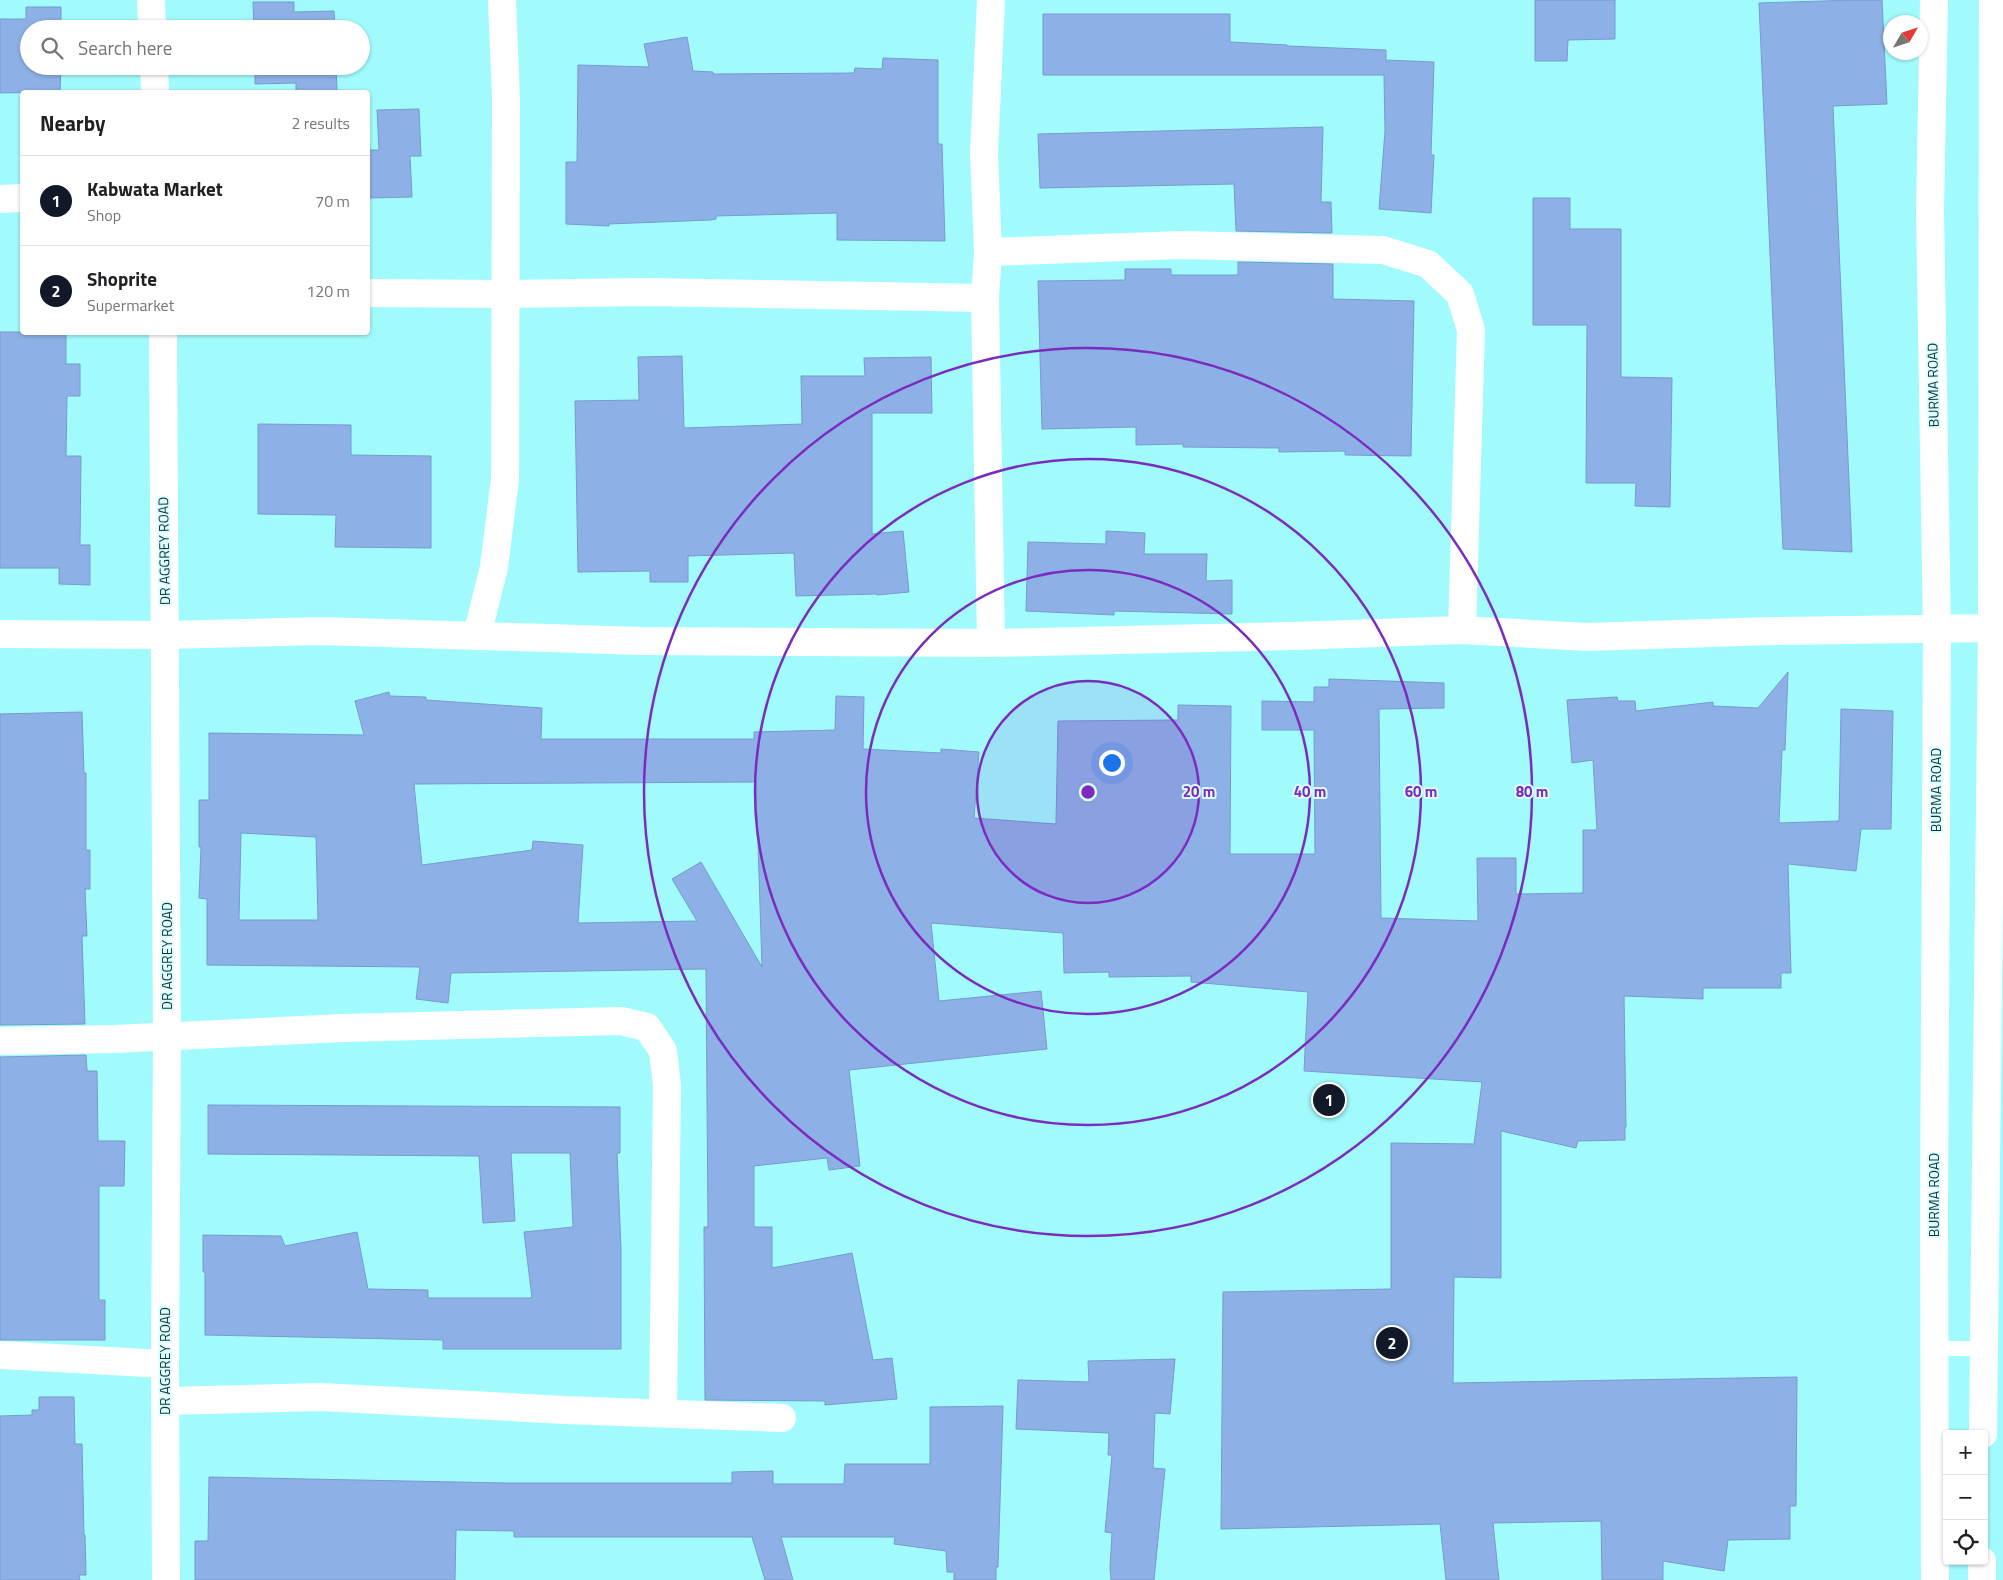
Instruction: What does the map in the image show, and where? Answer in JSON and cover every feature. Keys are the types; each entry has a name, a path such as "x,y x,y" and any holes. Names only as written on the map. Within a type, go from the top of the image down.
{"street":[{"path":"151,0 152,20"},
{"path":"477,635 494,567 505,479 506,99 502,0"},
{"path":"991,643 985,298 988,252 984,153 992,0"},
{"name":"BURMA ROAD","path":"1934,0 1930,211 1937,630 1935,1580"},
{"path":"1982,1430 1992,628 1993,0"},
{"path":"154,75 155,90"},
{"path":"0,199 20,198"},
{"path":"988,252 1182,245 1382,250 1428,264 1460,294 1471,330 1462,630"},
{"path":"370,293 654,292 985,298"},
{"name":"DR AGGREY ROAD","path":"163,335 167,1037 166,1580"},
{"path":"0,634 165,635 322,631 641,640 991,643 1462,630 1587,637 1772,631 1992,628"},
{"path":"0,1041 167,1037 343,1028 621,1021 647,1027 663,1051 667,1085 663,1413"},
{"path":"0,1355 165,1364"},
{"path":"165,1401 320,1397 565,1410 782,1418"},
{"path":"1982,1565 1982,1580"}],"lane":[{"path":"1934,1348 1983,1349"}],"building":[{"path":"1535,0 1615,0 1615,39 1568,40 1567,61 1535,61"},
{"path":"1882,0 1883,60 1885,60 1887,104 1833,106 1852,552 1783,549 1759,3"},
{"path":"253,2 294,2 294,12 334,11 334,20 254,20"},
{"path":"26,7 61,7 61,20 20,20 20,75 61,75 60,90 20,90 20,93 0,93 0,19 26,19"},
{"path":"1043,14 1230,14 1230,42 1386,50 1386,60 1434,62 1431,155 1434,155 1431,213 1379,209 1385,131 1384,75 1043,75"},
{"path":"687,37 693,71 713,72 713,74 854,73 855,68 882,69 883,58 938,60 938,144 942,144 945,241 837,240 837,213 716,216 716,219 710,220 609,224 609,226 566,224 566,162 577,162 578,65 649,67 644,44"},
{"path":"255,75 336,75 337,90 296,90 296,83 255,84"},
{"path":"419,109 421,156 410,156 412,197 370,198 370,150 379,150 377,110"},
{"path":"1323,127 1321,202 1331,202 1332,233 1236,231 1234,184 1040,188 1038,134"},
{"path":"1533,198 1570,198 1570,229 1621,229 1621,377 1672,378 1670,507 1635,506 1636,483 1586,483 1587,325 1533,325"},
{"path":"1238,262 1333,264 1333,299 1414,301 1411,456 1345,455 1345,451 1279,452 1279,448 1183,447 1183,444 1136,445 1136,427 1042,429 1038,281 1125,280 1125,269 1171,269 1171,275 1238,275"},
{"path":"0,332 20,332 20,335 66,335 66,364 80,364 80,396 67,396 66,456 81,456 80,545 90,545 90,585 59,584 59,568 0,568"},
{"path":"682,356 684,428 802,424 801,376 865,376 864,358 931,357 932,413 872,413 872,534 903,531 909,592 877,595 796,596 794,553 688,556 688,582 650,582 650,571 578,572 575,401 639,400 638,357"},
{"path":"258,424 351,425 351,455 431,456 431,548 335,547 336,515 258,514"},
{"path":"1106,531 1145,533 1144,554 1207,554 1206,581 1232,580 1232,614 1114,611 1114,615 1026,611 1028,542 1106,544"},
{"path":"1788,672 1785,750 1782,750 1779,823 1839,821 1841,709 1893,711 1891,829 1861,829 1856,871 1788,864 1791,973 1781,973 1781,988 1703,988 1703,999 1624,996 1625,1140 1578,1141 1576,1148 1501,1131 1501,1278 1454,1277 1453,1383 1797,1377 1796,1506 1790,1506 1790,1539 1728,1540 1724,1571 1663,1561 1663,1580 1602,1580 1601,1521 1493,1523 1499,1580 1446,1580 1440,1524 1221,1529 1223,1292 1391,1289 1391,1143 1474,1144 1482,1082 1304,1071 1308,992 1191,982 1191,976 1109,977 1109,972 1064,973 1063,933 931,923 939,1001 1041,991 1047,1049 849,1070 860,1166 829,1170 827,1158 754,1166 754,1227 772,1227 772,1268 852,1253 873,1360 892,1358 897,1399 825,1405 825,1401 705,1400 704,1227 708,1227 706,969 451,973 448,1003 416,999 420,967 207,965 207,899 199,898 201,847 199,847 199,800 209,800 209,733 364,735 355,701 389,692 390,696 426,697 426,700 542,708 541,739 754,739 754,732 835,730 836,696 864,697 863,749 941,753 941,749 979,752 974,818 1056,824 1058,721 1178,720 1178,705 1231,706 1230,854 1315,854 1314,730 1262,730 1262,701 1314,702 1314,687 1329,687 1329,679 1444,683 1444,708 1379,709 1381,918 1478,921 1477,858 1516,858 1516,894 1583,893 1583,830 1597,830 1593,760 1572,763 1567,700 1617,697 1618,701 1635,701 1636,711 1713,702 1713,706 1758,708","holes":["756,782 762,967 701,862 672,879 697,921 578,923 583,845 533,841 532,850 422,865 414,784","241,833 316,837 318,920 239,920"]},
{"path":"82,712 84,773 86,773 86,850 90,850 90,889 85,889 87,936 82,936 85,1024 0,1025 0,714"},
{"path":"86,1055 87,1071 97,1071 98,1141 125,1141 124,1186 99,1186 99,1300 105,1300 105,1340 0,1340 0,1057"},
{"path":"208,1105 620,1107 620,1153 617,1153 621,1249 621,1349 443,1349 443,1340 205,1335 203,1235 281,1236 285,1246 357,1232 368,1289 428,1290 428,1298 532,1298 524,1232 573,1227 570,1153 511,1153 515,1221 483,1223 479,1156 208,1154"},
{"path":"1175,1359 1170,1414 1155,1413 1153,1468 1165,1469 1154,1580 1111,1580 1112,1533 1105,1532 1112,1455 1108,1455 1109,1433 1016,1429 1018,1380 1089,1382 1088,1361"},
{"path":"39,1397 74,1397 75,1444 82,1444 85,1535 86,1575 79,1575 80,1580 0,1580 0,1416 32,1415 32,1410 39,1410"},
{"path":"1003,1406 996,1580 954,1580 954,1572 947,1572 946,1551 894,1544 895,1537 781,1537 793,1580 765,1580 752,1537 514,1537 514,1531 456,1530 455,1580 195,1580 195,1541 208,1541 209,1477 505,1483 732,1483 732,1472 773,1471 773,1484 844,1484 845,1464 930,1464 930,1407"}],"place":[{"name":"Kabwata Market","path":"1329,1100"},
{"name":"Shoprite","path":"1392,1343"}]}
